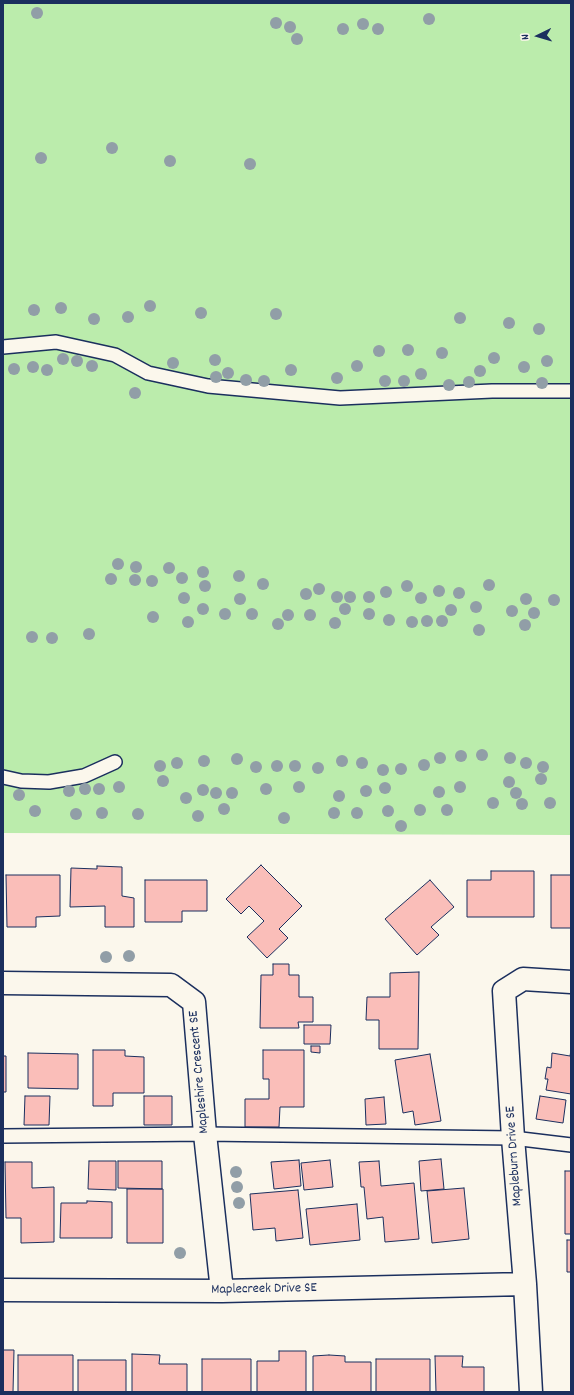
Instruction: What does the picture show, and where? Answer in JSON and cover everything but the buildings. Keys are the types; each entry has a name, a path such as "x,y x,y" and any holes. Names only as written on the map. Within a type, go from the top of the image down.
{"street":[{"name":"Mapleburn Drive SE","path":"531,1392 525,1284 504,991 523,979 571,982"},
{"name":"Mapleshire Crescent SE","path":"3,983 171,985 194,1002 205,1134 222,1291"},
{"name":"Maplecreek Drive SE","path":"3,1290 222,1291 525,1284"}],"lane":[{"path":"3,347 56,342 115,356 148,373 208,386 340,398 492,391 571,391"},
{"path":"3,777 21,781 49,782 84,776 115,762"},
{"path":"3,1136 205,1134 514,1138 571,1145"}],"green space":[{"path":"3,3 571,3 571,835 3,833"}]}
